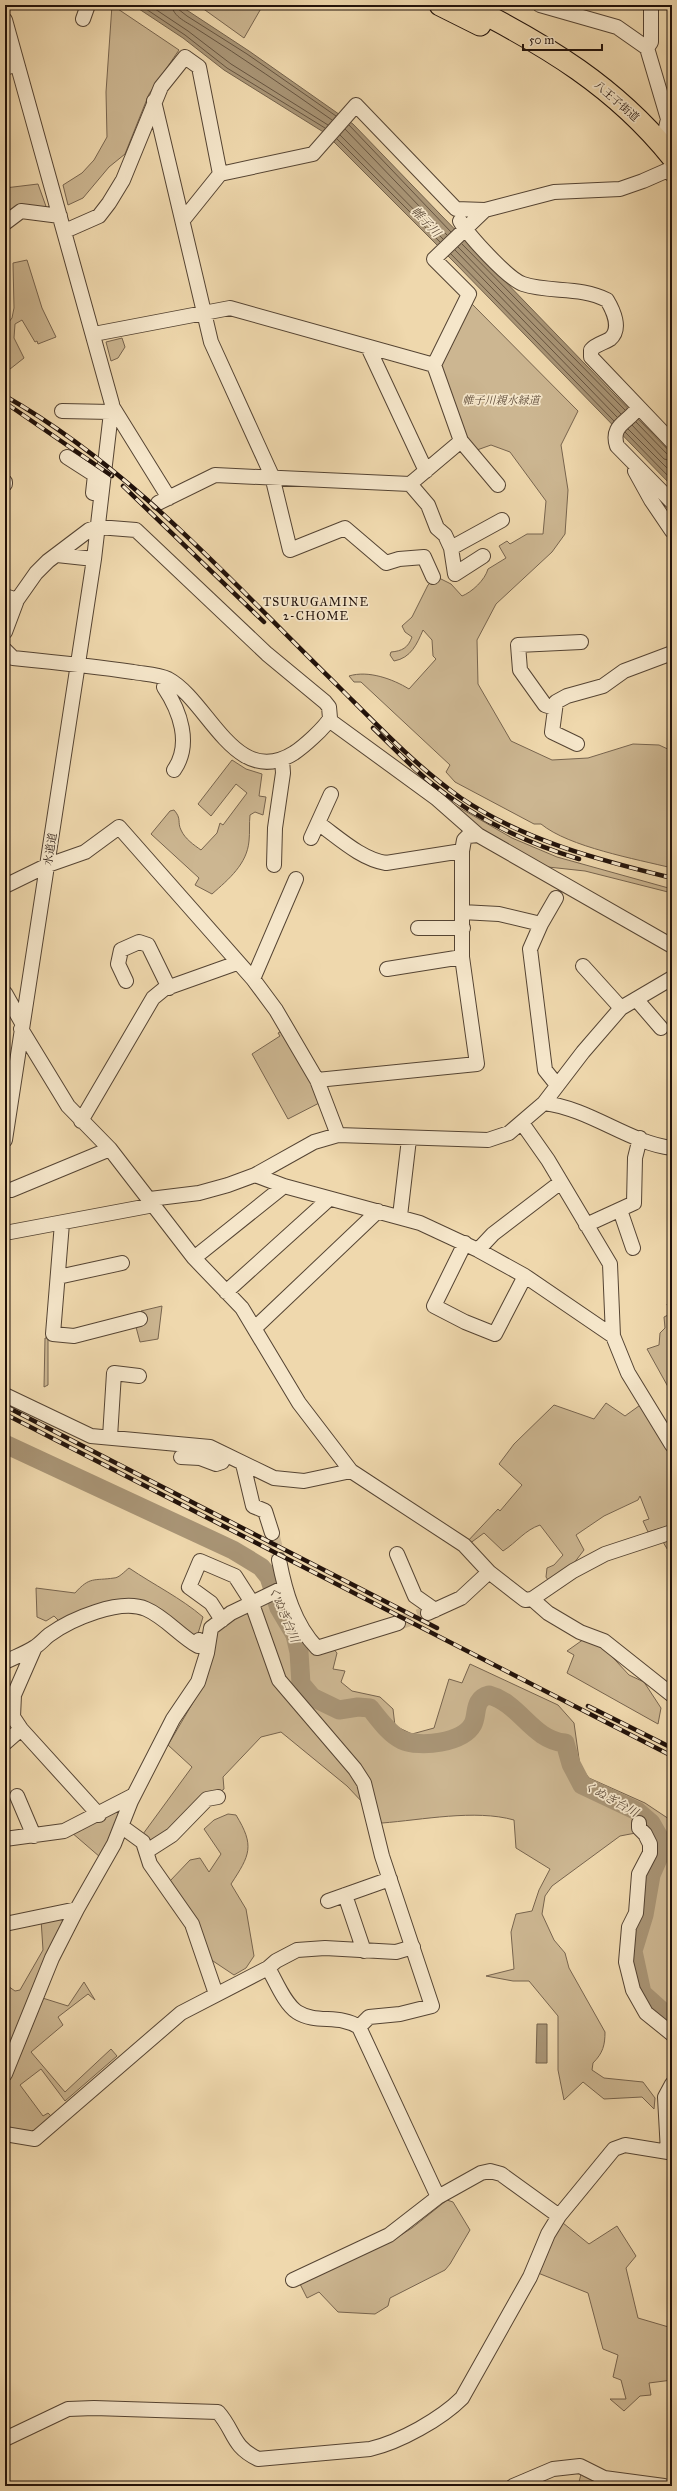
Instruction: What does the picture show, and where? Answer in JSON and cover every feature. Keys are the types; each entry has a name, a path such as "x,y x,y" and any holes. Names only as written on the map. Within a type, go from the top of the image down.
{"highway":[{"name":"八王子街道","path":"440,5 518,44 555,54"},
{"name":"八王子街道","path":"467,5 543,44 594,81 658,140 672,157"}],"street":[{"path":"82,19 88,5"},
{"path":"540,5 617,27 633,36 646,48 668,120 665,132 658,140"},
{"path":"646,48 650,42 651,5"},
{"path":"5,20 11,66 65,231 94,334 112,409 164,500 215,476 272,476 410,484 460,441"},
{"path":"65,231 99,216 109,203 123,180 154,100 161,87 185,57 199,67 220,174"},
{"path":"154,100 211,342 272,476 290,550 344,528 386,563 398,559 424,557 433,577"},
{"path":"183,220 220,174 313,154 322,146 356,105 456,209 463,230 512,278 523,284 584,292 607,300 613,310 615,331 611,338 591,350 591,357 637,408 672,442"},
{"path":"456,209 485,210 554,192 620,189 644,182 668,170 672,175"},
{"path":"485,210 434,259 469,294 434,365 460,441 498,485"},
{"path":"5,223 21,211 60,216"},
{"path":"94,334 204,311 230,308 434,365"},
{"path":"368,347 426,471"},
{"path":"637,408 616,431 614,438 617,446 672,502"},
{"path":"62,411 112,409"},
{"path":"93,529 112,409"},
{"path":"67,457 95,475 93,529"},
{"path":"631,461 651,500 672,531"},
{"path":"410,484 428,504 437,528 445,535 451,548 455,574 483,556"},
{"path":"451,548 502,520"},
{"path":"5,632 11,598 57,555 93,529 136,530 141,533 267,654 325,702 330,712 329,720 300,750 282,758 256,760 237,752 186,693 168,679 78,665 12,658 5,650"},
{"name":"水道道","path":"5,1140 21,1026 48,865 94,559 93,529"},
{"path":"57,555 94,559"},
{"path":"554,708 545,705 520,670 518,645 581,642"},
{"path":"577,744 552,732 556,702 567,696 603,686 624,671 672,653"},
{"path":"168,679 164,687 173,701 179,718 184,751 174,770"},
{"path":"329,720 436,798 478,835 560,890 672,946"},
{"path":"274,865 275,828 283,773 282,758"},
{"path":"311,838 331,794"},
{"path":"318,823 367,857 379,862 386,863 462,851"},
{"path":"5,886 48,865 85,852 119,827 217,937 237,963 253,979 276,1010 317,1080 338,1135"},
{"path":"317,1080 477,1064 462,957 462,851 464,840 468,836 478,835"},
{"path":"253,979 296,879"},
{"path":"557,1085 545,1070 530,949 541,924 560,890"},
{"path":"462,912 498,914 541,924"},
{"path":"418,928 463,928"},
{"path":"126,980 118,964 121,950 139,942 148,945 169,988"},
{"path":"387,969 462,957"},
{"path":"81,1121 153,998 169,988 237,963"},
{"path":"583,966 621,1008"},
{"path":"5,1233 62,1223 152,1202 200,1193 255,1175 314,1142 338,1135 409,1139 488,1140 509,1133 544,1103 557,1085 621,1008 672,978"},
{"path":"5,993 21,1026 68,1106 110,1149 194,1258 242,1308 256,1327 300,1403 351,1471 464,1545 489,1572 525,1600 532,1599 573,1571 604,1554 672,1532"},
{"path":"636,999 661,1028"},
{"path":"544,1103 577,1110 640,1138 672,1148"},
{"path":"522,1123 548,1160 610,1264 613,1336 628,1373 672,1445"},
{"path":"586,1225 634,1203 635,1158 640,1138"},
{"path":"400,1216 409,1139"},
{"path":"5,1190 11,1190 110,1149"},
{"path":"255,1175 284,1186 329,1199 400,1216 465,1243 526,1276 613,1336"},
{"path":"478,1250 493,1234 561,1182"},
{"path":"194,1258 284,1186"},
{"path":"226,1292 329,1199"},
{"path":"620,1210 633,1248"},
{"path":"256,1327 378,1211"},
{"path":"62,1223 53,1334 74,1336 140,1319"},
{"path":"465,1243 434,1306 465,1322 495,1334 526,1276"},
{"path":"58,1277 122,1263"},
{"path":"110,1437 114,1373 139,1376"},
{"path":"5,1395 91,1436 186,1443 210,1447 274,1478 290,1481 304,1481 351,1471"},
{"path":"181,1457 200,1458 216,1464 222,1462 226,1455"},
{"path":"243,1464 253,1506 265,1511 272,1533"},
{"path":"397,1554 415,1596 432,1611 461,1598 489,1572"},
{"path":"279,1560 277,1590 304,1634 317,1648 398,1623"},
{"path":"5,2074 48,1966 77,1909 114,1844 134,1795 174,1719 198,1682 207,1654 211,1603 189,1587 200,1561 234,1576 251,1601 279,1680 356,1769 364,1783 390,1879 432,2006 400,2014 369,2017 359,2028"},
{"path":"5,1662 35,1647 50,1635 96,1613 119,1606 136,1605 149,1610 187,1640 198,1646 209,1629 251,1601 277,1590"},
{"path":"532,1599 548,1613 580,1632 604,1641 672,1695"},
{"path":"35,1647 14,1695 13,1717 21,1729 99,1815"},
{"path":"5,1742 21,1729"},
{"path":"5,1839 64,1831 99,1815 134,1795"},
{"path":"17,1796 34,1836"},
{"path":"147,1851 172,1835 207,1799 218,1797"},
{"path":"639,1824 639,1828 646,1834 650,1844 650,1853 639,1874 636,1913 629,1927 626,1962 633,1990 646,2013 672,2034"},
{"path":"121,1826 143,1842 150,1864 196,1932 216,1994"},
{"path":"328,1901 390,1879"},
{"path":"345,1895 364,1951"},
{"path":"5,1924 77,1909"},
{"path":"5,2134 35,2139 170,2021 216,1994 268,1968 276,1961 297,1950 325,1948 396,1952 413,1947"},
{"path":"268,1968 296,2011 309,2018 350,2021 359,2028 438,2197"},
{"path":"5,2439 68,2409 101,2408 218,2412 224,2418 232,2437 245,2453 258,2459 370,2449 387,2445 445,2412 462,2398 530,2277 548,2234 559,2216 614,2149 625,2145 668,2152 665,2097 672,2084"},
{"path":"293,2280 389,2235 438,2197 481,2172 490,2171 510,2180 559,2216"},
{"path":"513,2486 553,2469 580,2466 604,2478 664,2486"}],"green space":[{"path":"112,5 179,50 149,94 125,154 109,167 83,198 68,205 63,185 82,173 94,160 107,137 106,92"},
{"path":"198,5 263,5 244,38"},
{"path":"38,184 48,212 5,219 5,188"},
{"path":"27,260 42,308 56,337 38,344 37,341 35,342 22,320 15,324 14,338 24,358 5,373 5,327 12,318 14,308 13,263"},
{"name":"帷子川親水緑道","path":"471,303 578,411 561,445 568,490 565,534 552,552 496,604 477,640 478,684 511,741 552,760 588,758 633,744 659,745 672,751 672,868 585,846 553,832 541,824 534,824 455,782 446,772 450,765 361,682 354,682 349,676 364,674 380,676 409,689 436,659 433,656 432,640 423,630 416,645 409,654 394,661 390,655 391,652 398,651 409,644 412,637 405,632 402,626 412,617 428,585 435,578 439,578 451,584 462,596 470,592 478,585 488,569 506,558 499,546 507,541 510,544 527,534 543,534 546,501 510,452 491,445 477,450 466,442 441,368 446,352"},
{"path":"122,338 125,347 118,358 111,361 106,342"},
{"path":"232,760 246,769 262,774 259,796 266,797 263,815 255,812 250,815 248,849 245,857 231,877 212,894 195,885 199,878 151,834 170,811 174,810 179,818 180,827 185,836 190,842 201,850 217,833 220,823 223,825 247,793 236,784 211,816 198,804"},
{"path":"439,796 512,838 557,857 672,889 672,893 585,871 548,867 481,830"},
{"path":"286,1029 325,1100 288,1119 252,1054 280,1036 278,1033"},
{"path":"667,1304 672,1304 672,1394 647,1349 659,1345 660,1333 665,1328 664,1317 670,1314"},
{"path":"162,1306 158,1339 140,1342 136,1327 141,1326 141,1311"},
{"path":"45,1338 48,1338 48,1385 44,1387"},
{"path":"606,1403 625,1416 643,1403 672,1449 672,1525 648,1532 643,1521 649,1519 640,1496 638,1500 604,1516 576,1535 584,1550 574,1563 550,1583 546,1577 547,1568 554,1565 563,1555 540,1525 525,1533 503,1551 484,1533 469,1544 466,1543 498,1509 500,1511 522,1485 499,1464 514,1444 554,1405 594,1419"},
{"path":"672,1534 672,1557 660,1537"},
{"path":"129,1568 177,1598 203,1617 196,1640 151,1608 60,1622 54,1616 46,1621 37,1617 36,1588 75,1593 85,1584 93,1580 116,1578"},
{"path":"279,1595 295,1632 313,1651 331,1646 337,1653 333,1669 345,1671 341,1682 352,1691 380,1697 393,1709 395,1726 412,1734 434,1728 449,1679 462,1683 470,1664 558,1705 574,1723 580,1766 589,1778 645,1803 672,1821 672,2027 638,1994 629,1963 646,1831 620,1836 552,1886 545,1896 542,1914 554,1940 565,1953 569,1968 605,2032 603,2049 593,2063 592,2070 604,2078 643,2082 655,2098 654,2109 642,2097 604,2099 583,2082 564,2100 558,2070 558,2016 529,1981 513,1981 486,1976 514,1969 511,1932 516,1914 532,1911 539,1890 550,1869 516,1848 514,1820 483,1815 466,1815 382,1823 347,1786 281,1732 261,1737 223,1777 224,1789 150,1845 143,1834 192,1767 168,1745 198,1694 215,1630 228,1619"},
{"path":"584,1639 605,1649 629,1675 644,1682 661,1708 658,1724 567,1673 574,1655 567,1651"},
{"path":"125,1802 111,1838 100,1857 71,1832"},
{"path":"228,1814 236,1815 246,1835 248,1843 246,1858 231,1884 246,1909 254,1956 246,1968 234,1975 210,1959 169,1882 190,1860 200,1858 209,1872 221,1854 204,1829 214,1820"},
{"path":"72,1913 33,1995 68,2006 84,1982 95,2000 88,1994 58,2017 63,2025 31,2052 65,2092 111,2049 117,2056 65,2101 41,2069 20,2085 43,2116 48,2113 52,2117 34,2132 5,2128 5,1984 15,1991 20,1990 43,1950 41,1919"},
{"path":"447,2200 453,2202 470,2230 445,2270 390,2298 388,2306 375,2314 338,2312 319,2292 307,2298 300,2284 393,2240 412,2228"},
{"path":"563,2223 589,2244 617,2226 636,2256 626,2268 638,2318 672,2328 672,2380 649,2383 651,2395 640,2396 624,2411 610,2399 626,2399 621,2380 613,2377 618,2355 603,2349 588,2293 538,2273 552,2238"},
{"path":"582,2470 643,2486 578,2486"}],"water":[{"name":"帷子川","path":"133,5 179,5 249,51 353,124 672,454 672,486 456,264 325,133 224,70 183,38"},
{"path":"537,2024 547,2024 547,2063 536,2063"}],"waterway":[{"name":"くぬぎ台川","path":"5,1444 233,1550 261,1567 269,1577 279,1608 295,1635 299,1652 301,1684 312,1697 339,1710 358,1707 370,1708 384,1726 397,1737 402,1740 419,1744 451,1740 460,1736 473,1724 480,1700 489,1695 500,1699 509,1705 535,1729 544,1735 565,1743 571,1764 582,1785 637,1811 651,1823 659,1837 661,1852 651,1875 644,1915 633,1951 642,1993 672,2020"}],"tunnel":[{"path":"272,1533 279,1560"},
{"path":"398,1623 428,1613"}],"railway":[{"path":"5,396 52,426 97,458 182,531 398,746 461,798 485,813 511,826 563,847 617,864 672,878"},
{"path":"7,404 112,476"},
{"path":"123,486 264,622"},
{"path":"373,728 408,763 464,807 520,837 559,853 579,859"},
{"path":"5,1406 437,1628"},
{"path":"5,1414 672,1756"},
{"path":"588,1706 672,1748"}],"district":[{"name":"TSURUGAMINE 2-CHOME","path":"316,609"}]}
